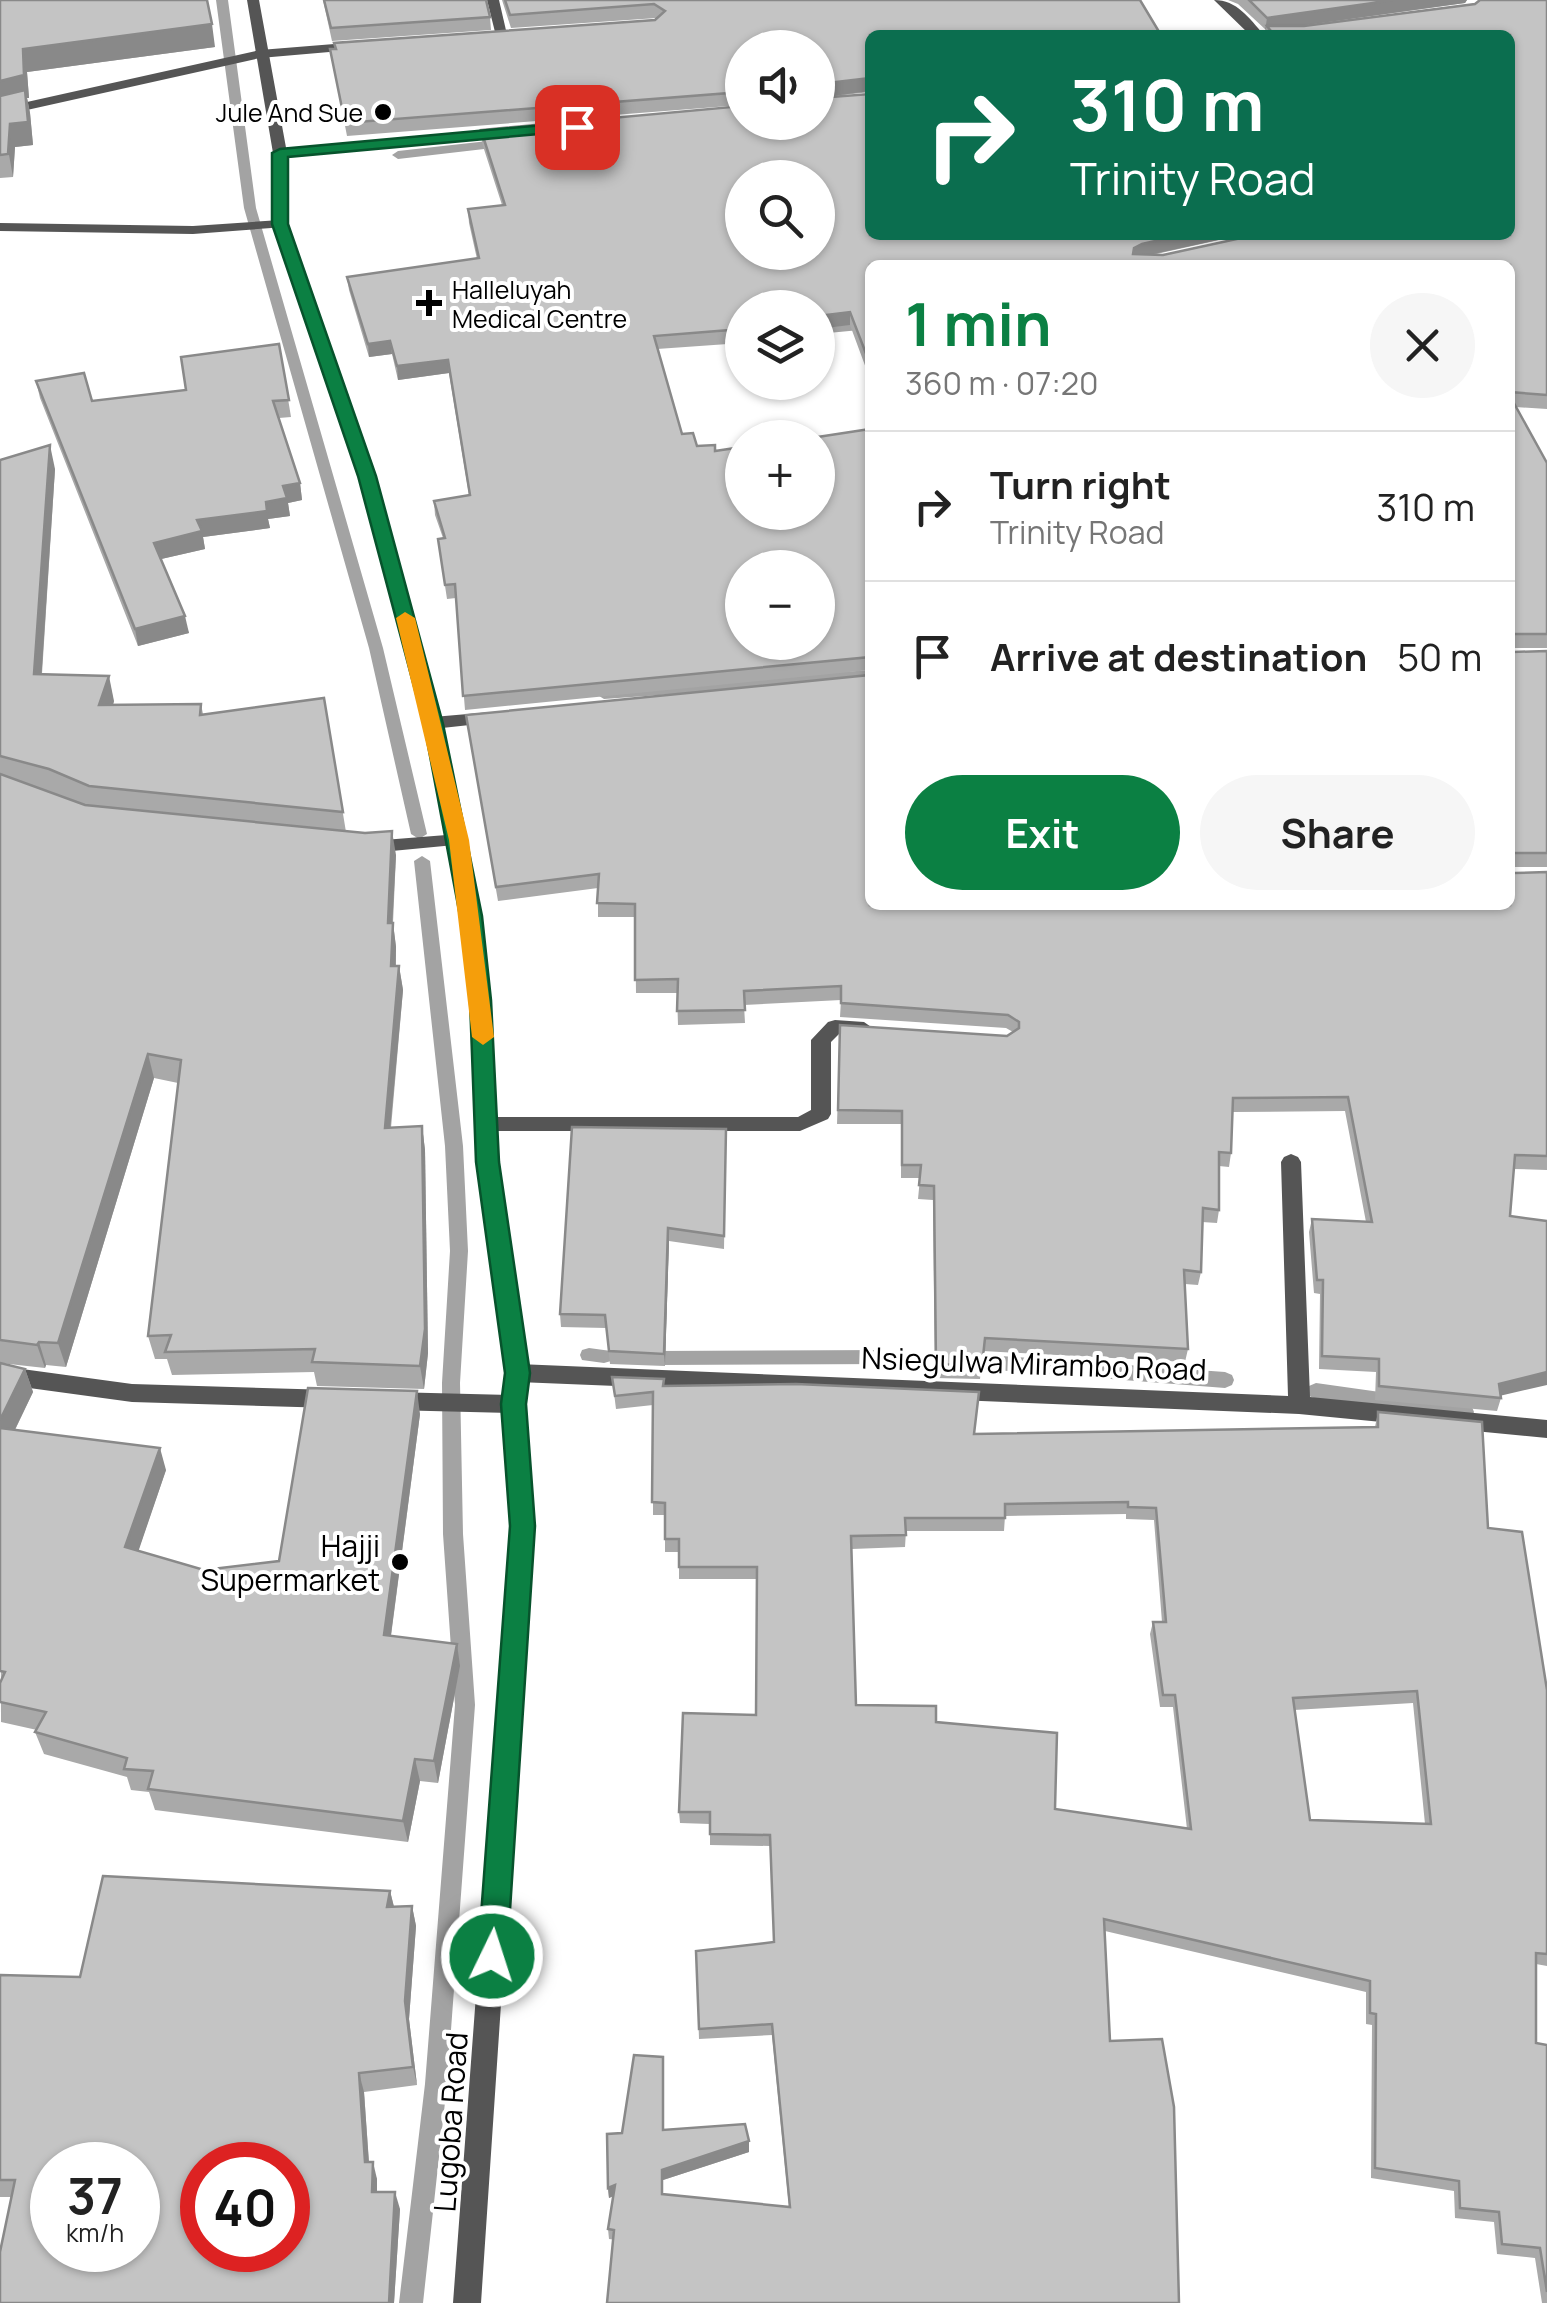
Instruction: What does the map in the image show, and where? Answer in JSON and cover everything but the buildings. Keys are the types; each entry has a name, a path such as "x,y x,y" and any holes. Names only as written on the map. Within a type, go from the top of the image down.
{"street":[{"name":"Lugoba Road","path":"253,0 280,153 280,224 367,476 434,724 459,840 480,1000 488,1162 518,1373 514,1404 522,1526 467,2303"},
{"path":"494,0 503,36"},
{"path":"1220,0 1253,30"},
{"path":"484,37 522,34"},
{"path":"0,112 260,54 372,46"},
{"path":"280,153 532,131"},
{"path":"0,227 193,230 280,224"},
{"path":"434,724 511,716"},
{"path":"352,846 459,840"},
{"path":"488,1124 800,1124 821,1114 821,1040 834,1027 888,1030"},
{"path":"1291,1162 1299,1405"},
{"name":"Nsiegulwa Mirambo Road","path":"518,1373 1299,1405 1547,1429"},
{"path":"0,1375 132,1393 514,1404"}],"waterway":[{"path":"222,0 250,208 376,648 419,834"},
{"path":"398,155 506,143"},
{"path":"835,328 865,325"},
{"path":"604,694 865,675"},
{"path":"411,2303 436,2084 465,1705 453,1534 451,1383 459,1251 454,1146 422,861"},
{"path":"589,1355 604,1356"},
{"path":"658,1358 892,1357"},
{"path":"959,1360 1225,1380"},
{"path":"1316,1391 1465,1412"}],"slow traffic":[{"path":"405,618 434,724 459,840 483,1037"}],"place":[{"name":"Jule And Sue","path":"383,112"},
{"name":"Halleluyah Medical Centre","path":"429,303"},
{"name":"Hajji Supermarket","path":"400,1562"}],"route":[{"path":"492,1956 522,1526 514,1404 518,1373 488,1162 480,1000 471,916 434,724 367,476 280,224 280,153 577,127"}]}
